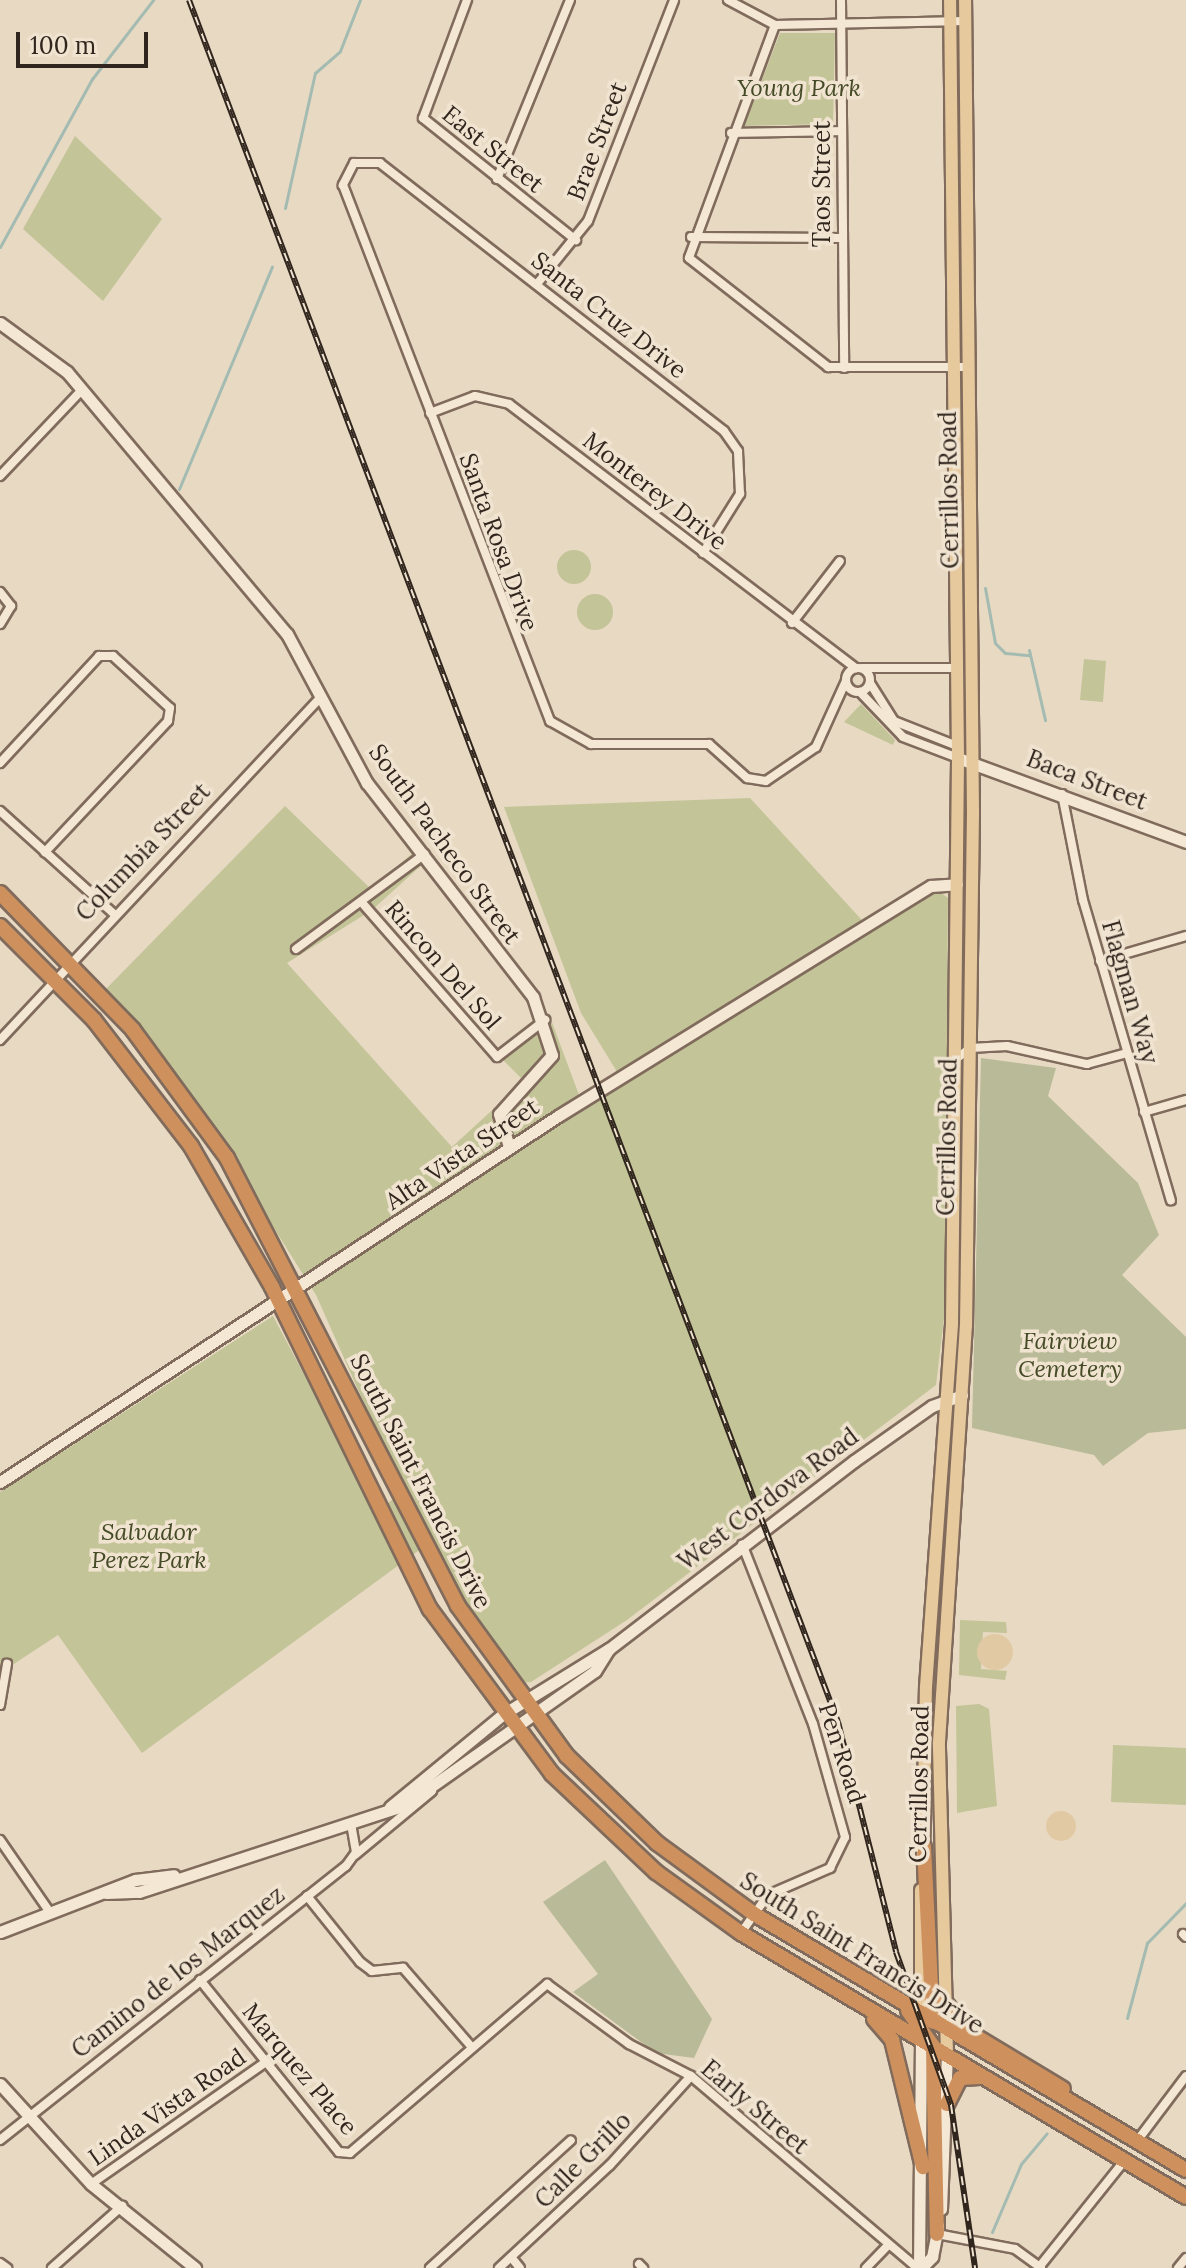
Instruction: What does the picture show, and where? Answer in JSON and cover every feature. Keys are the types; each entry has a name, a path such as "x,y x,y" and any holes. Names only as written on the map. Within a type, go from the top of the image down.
{"highway":[{"name":"South Saint Francis Drive","path":"0,893 69,959 187,1099 297,1286 435,1565 533,1715 642,1830 754,1914 887,1992 984,2077 1186,2197"},
{"name":"South Saint Francis Drive","path":"0,926 53,977 165,1107 277,1298 430,1609 514,1730 620,1842 741,1933 838,1992 933,2034 1091,2112 1186,2170"},
{"path":"924,1847 933,2034 937,2234"},
{"path":"838,1992 892,2040 923,2167"},
{"path":"943,2000 972,2034 1091,2112"},
{"path":"947,2104 960,2078 984,2077"}],"main road":[{"name":"Cerrillos Road","path":"924,1847 933,1562 946,1400 955,1060 958,668 950,0"},
{"name":"Cerrillos Road","path":"933,2034 943,2000 939,1742 948,1562 962,1395 970,1048 973,759 965,0"},
{"path":"933,1562 948,1562"}],"street":[{"name":"East Street","path":"467,0 423,118 576,240"},
{"path":"497,179 570,0"},
{"name":"Brae Street","path":"537,284 576,240 674,0"},
{"path":"728,0 775,25 965,21"},
{"name":"Taos Street","path":"841,0 844,368"},
{"path":"775,25 691,237 689,258 828,367 969,367"},
{"path":"731,133 842,131"},
{"name":"Santa Cruz Drive","path":"354,163 380,163 708,417 738,451 740,494 703,553"},
{"name":"Santa Rosa Drive","path":"354,163 343,185 550,721 591,744 709,744 756,782 816,747 842,700"},
{"path":"691,237 843,238"},
{"name":"South Pacheco Street","path":"0,323 82,390 287,634 367,783 425,854 545,1020 550,1061 498,1118 509,1147"},
{"path":"0,476 82,390"},
{"name":"Monterey Drive","path":"430,413 475,396 509,404 843,663 859,668 958,668"},
{"path":"792,623 840,561"},
{"path":"0,592 11,606 0,624"},
{"path":"0,763 99,656 113,656 170,708 168,721 45,852"},
{"path":"842,700 846,678 843,663"},
{"path":"842,700 870,681 879,667"},
{"path":"846,678 859,668 894,721 958,752"},
{"path":"846,678 903,737 958,752"},
{"name":"Columbia Street","path":"0,1040 69,959 321,697"},
{"name":"Baca Street","path":"958,752 1186,842"},
{"name":"Flagman Way","path":"1061,793 1084,904 1171,1200"},
{"path":"0,811 113,913"},
{"path":"296,949 364,905 425,854"},
{"name":"Alta Vista Street","path":"0,1482 509,1147 931,886 957,884"},
{"name":"Rincon Del Sol","path":"364,905 492,1052 503,1056 545,1020"},
{"path":"1100,961 1186,936"},
{"path":"955,1060 970,1048 1007,1046 1087,1064 1127,1053"},
{"path":"1144,1112 1186,1100"},
{"name":"West Cordova Road","path":"390,1807 502,1715 609,1649 742,1544 946,1400 962,1395"},
{"name":"Pen Road","path":"741,1933 777,1889 830,1868 845,1837 813,1724 742,1544"},
{"name":"West Cordova Road","path":"0,1932 49,1911 106,1893 139,1892 175,1875 351,1823 432,1791 595,1671 609,1649"},
{"path":"0,1705 7,1664"},
{"name":"Camino de los Marquez","path":"0,2140 307,1896 432,1791"},
{"path":"351,1823 355,1855"},
{"path":"0,1840 49,1911"},
{"path":"307,1896 360,1962 372,1971 403,1968 470,2045"},
{"name":"Marquez Place","path":"200,1980 339,2152 350,2153 518,2003"},
{"name":"Early Street","path":"518,2003 547,1984 629,2044 691,2076 919,2268"},
{"name":"Cerrillos Road","path":"919,2268 937,2234 947,2104 933,2034"},
{"name":"Cerrillos Road","path":"919,2268 933,2034"},
{"name":"Linda Vista Road","path":"91,2184 266,2062"},
{"name":"Calle Grillo","path":"499,2268 691,2076"},
{"path":"1137,2141 1186,2076"},
{"path":"0,2084 28,2119 91,2184 195,2268"},
{"path":"430,2268 571,2140"},
{"path":"937,2234 1015,2249 1041,2267 1124,2161"},
{"path":"52,2268 122,2206"},
{"path":"866,2268 888,2245"},
{"path":"511,2257 520,2268"},
{"path":"1178,2268 1186,2258"},
{"path":"0,2263 7,2268"}],"green space":[{"name":"Young Park","path":"780,33 835,33 833,124 744,126"},
{"path":"75,136 162,219 103,301 23,229"},
{"path":"574,550 586,555 591,567 586,579 574,584 562,579 557,567 562,555"},
{"path":"595,594 608,599 613,612 608,625 595,630 582,625 577,612 582,599"},
{"path":"1084,659 1106,661 1103,702 1080,700"},
{"path":"861,704 895,740 893,745 844,722"},
{"name":"Salvador Perez Park","path":"750,798 870,929 937,890 948,898 945,1310 936,1385 627,1620 531,1682 519,1683 484,1640 429,1543 142,1753 58,1635 0,1673 0,1492 273,1316 377,1512 403,1491 316,1295 189,1093 105,990 285,806 371,889 416,850 425,862 372,910 287,963 452,1147 524,1081 503,1060 550,1017 579,1095 619,1075 581,1013 504,807"},
{"name":"Fairview Cemetery","path":"981,1058 1056,1068 1048,1096 1138,1183 1159,1235 1122,1275 1186,1337 1186,1429 1148,1433 1103,1466 1094,1455 972,1428"},
{"path":"960,1620 1006,1622 1007,1633 983,1632 981,1669 1007,1671 1005,1680 959,1675"},
{"path":"979,1704 989,1709 997,1806 957,1813 956,1706"},
{"path":"1113,1745 1186,1748 1186,1805 1111,1802"},
{"path":"605,1860 712,2019 694,2058 656,2053 573,1992 598,1974 543,1902"}],"sand":[{"path":"995,1634 1007,1640 1013,1652 1007,1664 995,1670 983,1664 977,1652 983,1640"},
{"path":"1061,1811 1072,1815 1076,1826 1072,1837 1061,1841 1050,1837 1046,1826 1050,1815"}],"waterway":[{"path":"0,247 92,79 153,0"},
{"path":"285,208 315,73 340,51 360,0"},
{"path":"179,489 272,267"},
{"path":"985,588 995,643 1005,653 1030,655"},
{"path":"1029,650 1045,720"},
{"path":"1127,2018 1147,1943 1186,1903"},
{"path":"992,2232 1021,2164 1047,2133"}],"railway":[{"path":"189,0 838,1722 896,1952 951,2105 975,2268"}]}
